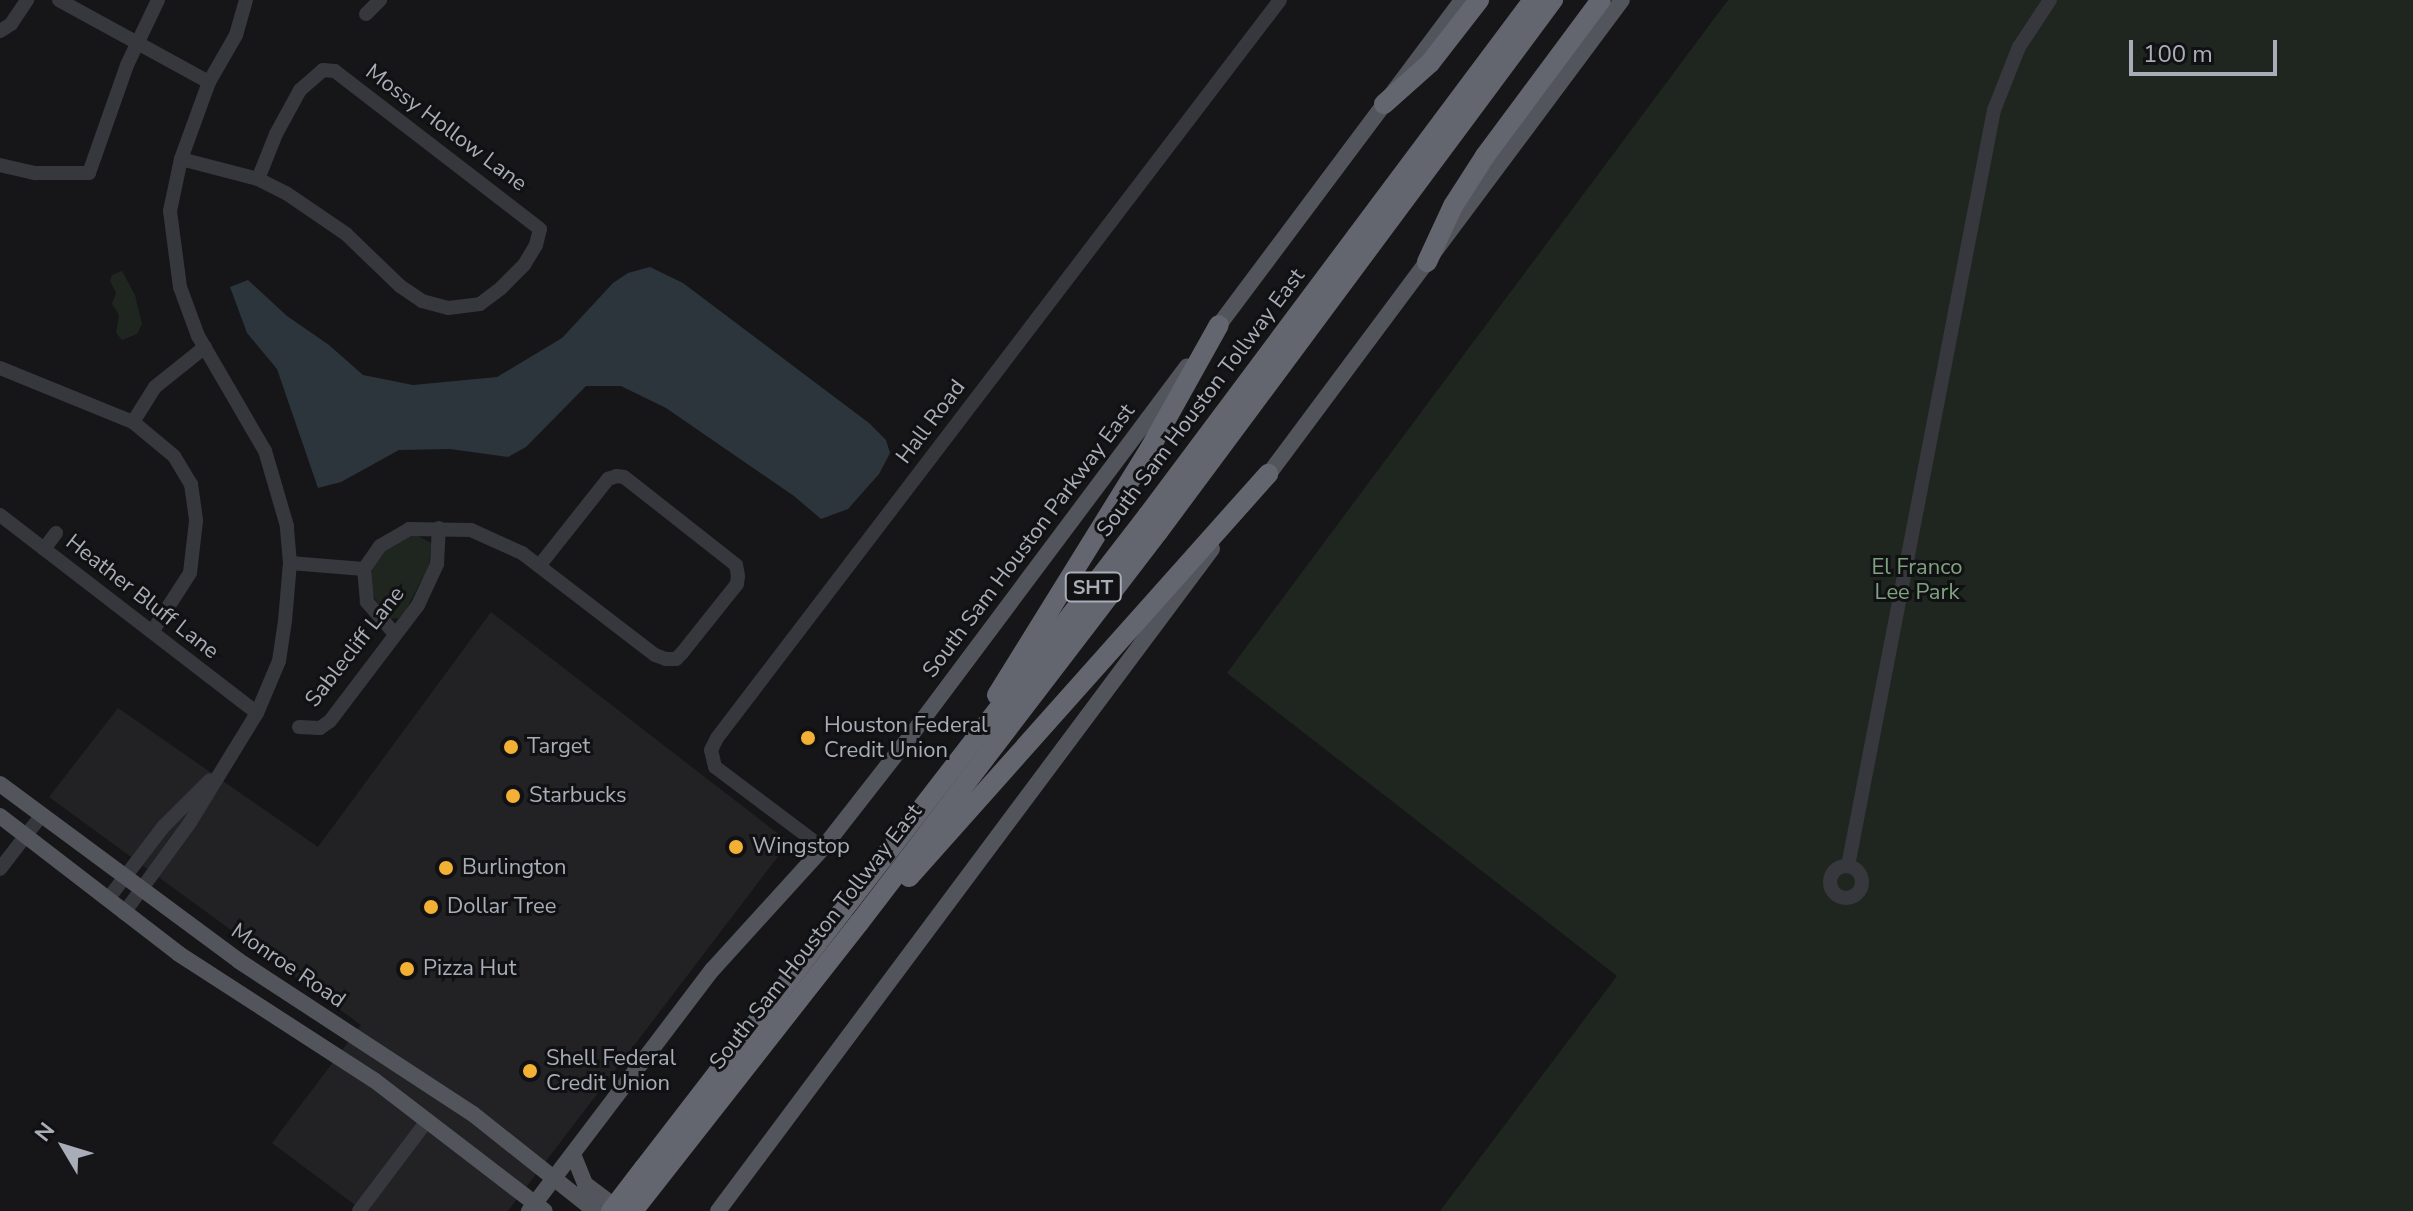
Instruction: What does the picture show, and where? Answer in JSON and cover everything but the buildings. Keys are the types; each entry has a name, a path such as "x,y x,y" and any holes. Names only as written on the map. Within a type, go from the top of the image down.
{"highway":[{"path":"1384,104 1430,63 1479,0"},
{"name":"South Sam Houston Tollway East","path":"633,1211 652,1172 1533,0"},
{"name":"South Sam Houston Tollway East","path":"611,1211 652,1172 859,923 1158,532 1553,0"},
{"path":"1427,262 1453,206 1485,156 1601,0"},
{"path":"948,777 1149,450 1219,325"},
{"path":"859,923 898,890 1268,474"}],"main road":[{"name":"South Sam Houston Parkway East","path":"537,1208 573,1154 713,969 823,848 1462,0"},
{"path":"718,1211 1622,0"},
{"name":"Monroe Road","path":"0,784 239,961 473,1114 595,1211"},
{"path":"0,816 124,913 222,984 374,1080 537,1208"},
{"path":"222,984 239,961"},
{"path":"374,1080 388,1058"},
{"path":"573,1154 585,1184 621,1211"}],"street":[{"path":"1,30 27,0"},
{"path":"59,0 209,82"},
{"path":"0,165 36,173 89,173 117,90 158,0"},
{"path":"124,913 189,824 257,713 279,661 290,563 287,526 265,451 205,347 180,287 170,211 181,159 209,82 236,35 246,0"},
{"path":"366,14 380,0"},
{"name":"Hall Road","path":"823,848 715,767 711,750 717,738 1280,0"},
{"path":"1848,866 1994,110 2019,47 2050,0"},
{"name":"Mossy Hollow Lane","path":"323,70 335,71 540,229 536,245 524,265 501,288 480,304 448,308 422,301 400,286 346,234 286,193 258,179 276,134 300,90 323,70"},
{"path":"181,159 258,179"},
{"path":"133,422 155,387 205,347"},
{"path":"2,376 133,422 174,456 191,484 196,521 190,573 152,632"},
{"path":"395,634 367,602 364,569 380,546 392,536 409,529 479,532 522,553 655,655 676,659 737,584 736,565 624,477 608,479 539,566"},
{"name":"Heather Bluff Lane","path":"0,515 257,713"},
{"name":"Sablecliff Lane","path":"299,727 320,728 330,721 395,634 429,585 437,564 439,528"},
{"path":"44,549 56,533"},
{"path":"290,563 364,569"},
{"path":"108,899 182,806 219,772"},
{"path":"0,869 41,816"},
{"path":"359,1211 426,1122"}],"shaded area":[{"path":"650,267 683,283 869,423 886,440 890,453 879,474 848,509 821,519 794,496 666,408 621,386 586,386 526,447 508,457 450,449 399,450 341,482 318,488 277,369 247,333 230,287 248,280 287,316 329,345 363,375 413,385 497,377 562,338 613,283 628,273"},
{"path":"491,612 789,842 508,1211 363,1211 272,1143 361,1025 49,797 118,708 318,847"}],"green space":[{"name":"El Franco Lee Park","path":"1728,0 2413,0 2413,1211 1440,1211 1617,976 1227,673"},
{"path":"122,271 135,295 142,324 137,334 122,340 116,333 119,315 112,304 116,293 110,281 112,275"},
{"path":"415,534 431,543 429,565 407,608 399,618 387,619 371,592 369,579 374,565 389,546"}],"place":[{"name":"Houston Federal Credit Union","path":"808,738"},
{"name":"Target","path":"511,747"},
{"name":"Starbucks","path":"513,796"},
{"name":"Wingstop","path":"736,847"},
{"name":"Burlington","path":"446,868"},
{"name":"Dollar Tree","path":"431,907"},
{"name":"Pizza Hut","path":"407,969"},
{"name":"Shell Federal Credit Union","path":"530,1071"}]}
